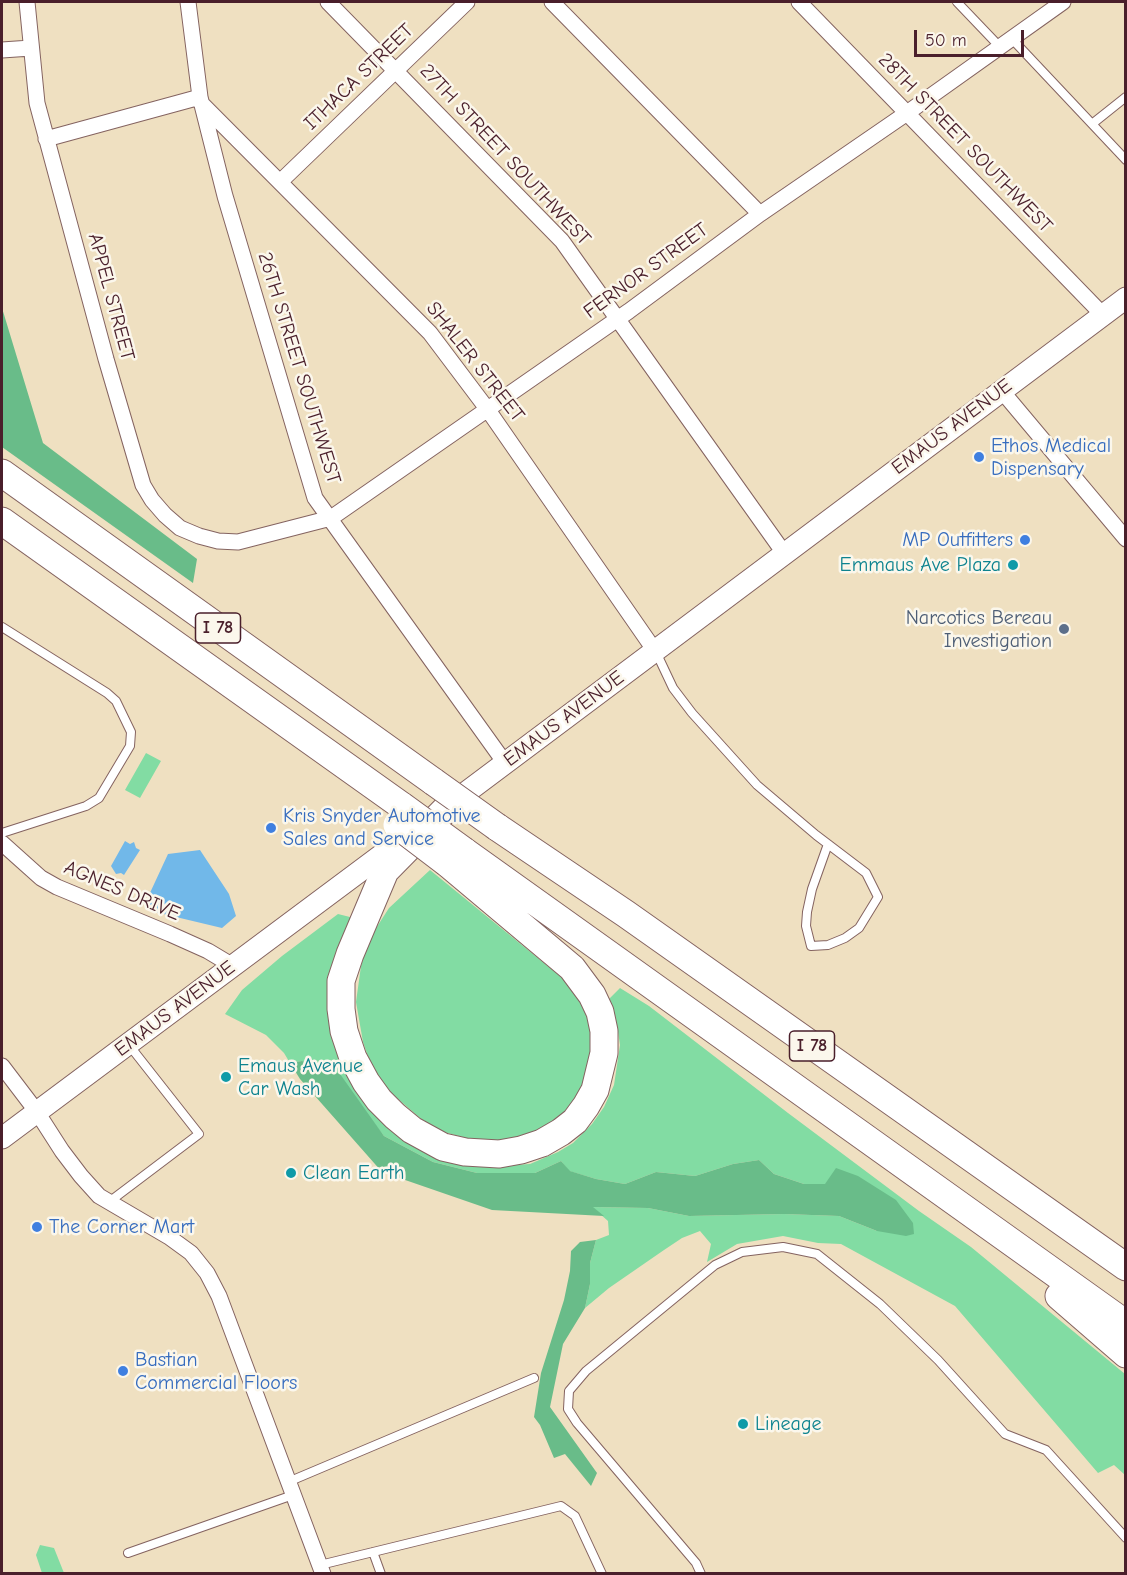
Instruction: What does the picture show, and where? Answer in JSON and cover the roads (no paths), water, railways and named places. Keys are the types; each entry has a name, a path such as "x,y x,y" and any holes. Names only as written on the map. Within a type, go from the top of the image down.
{"highway":[{"name":"I 78","path":"2,473 497,827 636,921 1125,1267"},
{"name":"I 78","path":"2,521 455,857 933,1187 1125,1324"},
{"path":"2,537 394,812"},
{"path":"453,802 386,871 350,954 341,981 344,1031 353,1058 366,1082 379,1100 412,1130 437,1144 465,1152 499,1154 521,1150 542,1143 561,1132 575,1121 591,1098 601,1072 604,1053 604,1030 600,1012 592,995 572,968 455,857"},
{"path":"933,1187 1125,1354"}],"main road":[{"name":"EMAUS AVENUE","path":"2,1138 505,764 1001,390 1118,307"}],"street":[{"name":"APPEL STREET","path":"27,2 37,103 109,370 143,485 152,500 180,528 218,541 238,542"},
{"name":"26TH STREET SOUTHWEST","path":"188,2 200,100 225,196 315,498 332,518 505,764"},
{"name":"27TH STREET SOUTHWEST","path":"328,2 562,241 784,553"},
{"name":"ITHACA STREET","path":"280,182 467,2"},
{"path":"552,2 760,214"},
{"name":"28TH STREET SOUTHWEST","path":"799,2 907,113 1118,307"},
{"name":"FERNOR STREET","path":"238,542 332,518 617,320 760,214 1063,2"},
{"path":"2,50 30,48"},
{"path":"46,140 200,100"},
{"name":"SHALER STREET","path":"200,100 430,333 488,410 655,651"},
{"path":"1001,390 1125,539"},
{"name":"AGNES DRIVE","path":"2,843 41,878 57,887 208,951 233,966"},
{"path":"2,1065 37,1112 62,1151 99,1196 169,1237 191,1253 207,1273 219,1296 322,1569"}],"lane":[{"path":"957,2 1006,43 1092,124 1125,160"},
{"path":"1092,124 1125,97"},
{"path":"2,627 107,693 116,701 131,732 130,747 99,798 86,806 2,833"},
{"path":"655,651 673,688 692,713 758,785 866,873 878,897 859,928 845,938 828,945 811,946 806,926 807,912 812,889 828,844"},
{"path":"110,1202 198,1134 128,1044"},
{"path":"701,1574 696,1563 577,1423 568,1409 569,1391 586,1371 715,1265 742,1252 783,1246 817,1254 880,1304 938,1360 1005,1434 1046,1450 1125,1538"},
{"path":"128,1553 291,1488 534,1378"},
{"path":"322,1569 373,1552 561,1506 575,1516 602,1574"},
{"path":"373,1552 381,1574"}],"water":[{"path":"125,841 130,844 134,842 136,848 140,850 124,875 116,874 111,866"},
{"path":"200,850 229,894 236,916 222,928 155,912 148,902 168,854"}],"place":[{"name":"Ethos Medical Dispensary","path":"979,457"},
{"name":"MP Outfitters","path":"1025,540"},
{"name":"Emmaus Ave Plaza","path":"1013,565"},
{"name":"Narcotics Bereau Investigation","path":"1064,629"},
{"name":"Kris Snyder Automotive Sales and Service","path":"271,828"},
{"name":"Emaus Avenue Car Wash","path":"226,1077"},
{"name":"Clean Earth","path":"291,1173"},
{"name":"The Corner Mart","path":"37,1227"},
{"name":"Bastian Commercial Floors","path":"123,1371"},
{"name":"Lineage","path":"743,1424"}]}
